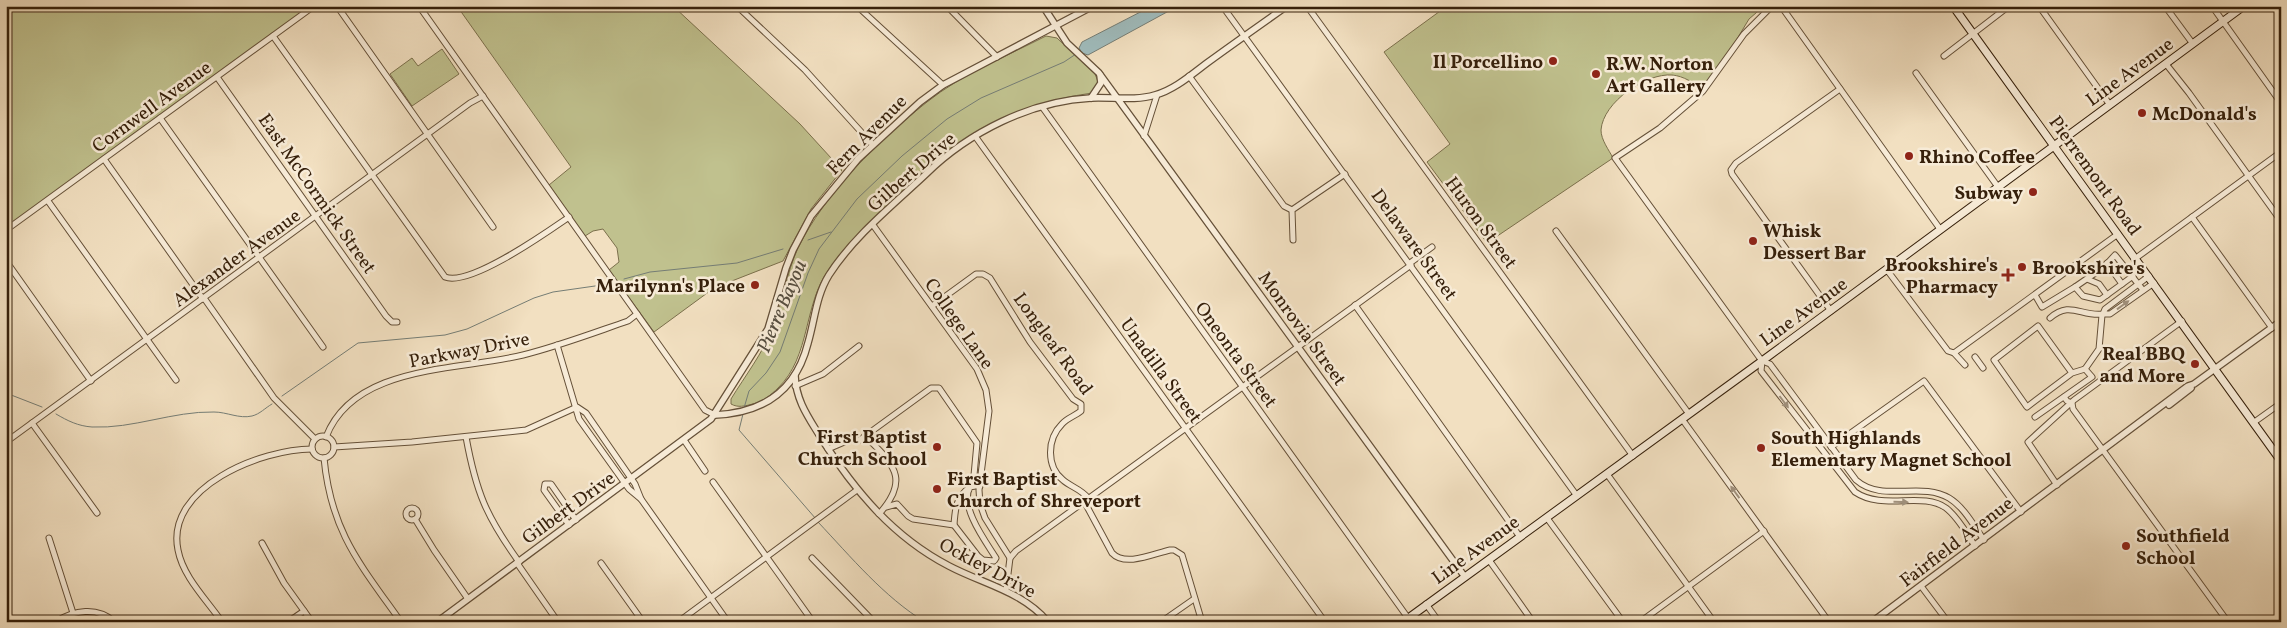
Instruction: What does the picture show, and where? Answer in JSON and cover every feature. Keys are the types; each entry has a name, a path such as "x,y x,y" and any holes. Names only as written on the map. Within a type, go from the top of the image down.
{"main road":[{"name":"Pierremont Road","path":"1953,6 2182,321 2281,461"},
{"name":"Line Avenue","path":"1405,620 1832,311 2244,6"}],"street":[{"name":"Cornwell Avenue","path":"6,230 314,6"},
{"path":"337,6 494,226"},
{"path":"419,6 705,410 715,415 746,410 778,396 795,376"},
{"path":"737,6 805,70 873,145"},
{"path":"856,6 943,85"},
{"path":"947,6 997,57"},
{"path":"1042,6 1067,43 1100,73 1116,97"},
{"name":"Fern Avenue","path":"715,415 768,329 786,268 802,232 811,216 848,170 920,102 943,85 1093,6"},
{"name":"Gilbert Drive","path":"795,376 808,346 816,304 824,283 837,264 873,225 935,165 975,136 1021,114 1060,102 1091,98 1139,98 1158,95 1190,76 1287,6"},
{"name":"Huron Street","path":"1307,6 1633,456"},
{"path":"1772,6 1744,34 1717,74 1698,96 1660,128 1615,158 1762,362 1770,364 1856,480 1865,487 1878,490 1932,492 1947,496 1960,506 1984,540"},
{"path":"1781,6 1940,230"},
{"path":"1944,56 2009,6"},
{"path":"2040,6 2110,105"},
{"path":"2165,6 2193,44"},
{"path":"2212,6 2281,103"},
{"name":"Delaware Street","path":"1226,11 1346,174 1577,496"},
{"path":"273,36 444,276 454,279 495,264 569,218"},
{"path":"2166,64 2281,221"},
{"path":"1091,98 1101,83 1100,73"},
{"path":"1916,73 1998,187"},
{"path":"1190,76 1284,206 1292,210"},
{"name":"East McCormick Street","path":"217,77 386,316 392,322 397,322"},
{"path":"1832,311 1732,174 1731,170 1736,163 1840,89"},
{"path":"1144,136 1158,95"},
{"name":"Alexander Avenue","path":"6,442 428,134 483,96"},
{"name":"Monrovia Street","path":"1116,97 1465,577"},
{"name":"Oneonta Street","path":"1043,108 1405,620"},
{"path":"160,118 323,347"},
{"name":"Unadilla Street","path":"975,136 1326,622"},
{"path":"2136,258 2281,152"},
{"path":"104,159 274,398 315,439"},
{"path":"1292,210 1346,174"},
{"path":"48,201 176,380"},
{"path":"1292,210 1293,240"},
{"path":"2192,216 2272,328"},
{"name":"College Lane","path":"873,225 977,369 986,390 989,418 974,486 979,495 983,514 1010,558"},
{"path":"1556,231 1689,414"},
{"path":"1887,270 1948,351 1956,351 2118,234"},
{"path":"1006,590 1010,558 1016,551 1432,247"},
{"path":"2035,295 2042,308 2075,287 2116,255 2118,255 2143,290"},
{"path":"6,261 91,380"},
{"path":"2107,263 2122,284"},
{"name":"Longleaf Road","path":"932,306 976,274 983,274 990,278 1037,352 1073,399 1081,404 1081,411 1067,418 1054,434 1050,456 1053,467 1060,477 1082,491 1112,553 1118,558 1127,560 1170,550 1179,552 1184,560 1202,622"},
{"path":"2075,287 2082,296 2100,300 2133,276"},
{"path":"2087,278 2099,284 2107,295"},
{"path":"2072,373 2038,326 1994,360 2027,407 2072,373 2084,369 2099,349 2102,315 2105,309 2139,284 2151,280"},
{"path":"2050,318 2056,312 2067,308 2102,315 2110,314 2143,290 2151,280"},
{"path":"1354,305 1520,537"},
{"name":"Parkway Drive","path":"326,437 331,423 348,403 369,388 412,375 522,356 628,320 637,314"},
{"path":"2058,485 2028,442 2072,403 2182,321"},
{"name":"Fairfield Avenue","path":"1872,622 2149,417 2186,394 2194,384 2281,321"},
{"path":"557,345 566,381 577,407 579,419 625,484 641,499 728,622"},
{"path":"795,386 823,374 859,346"},
{"path":"1956,351 1965,366"},
{"path":"1975,357 1983,368"},
{"path":"1762,362 1761,371 1855,492 1867,499 1878,501 1927,502 1941,505 1950,511 1976,546"},
{"path":"2035,418 2092,377 2084,369"},
{"name":"Ockley Drive","path":"795,376 795,386 801,406 857,490 879,514 929,554 966,575 1006,590 1027,602 1048,622"},
{"path":"1831,447 1924,381 2021,512"},
{"path":"828,449 848,440 869,440 888,461 896,474 897,504 908,516 954,526 972,550 983,560 990,562 996,558 970,514 967,495 974,486 978,442 939,388 931,388 861,439"},
{"path":"2064,397 2072,403"},
{"path":"2072,403 2073,409 2228,622"},
{"path":"2253,423 2281,403"},
{"path":"334,447 526,430 577,407"},
{"path":"577,407 586,414 632,478 641,499"},
{"name":"Gilbert Drive","path":"437,622 625,484 715,415"},
{"path":"1682,419 1829,622"},
{"path":"32,423 97,513"},
{"path":"321,436 331,440 334,447 331,454 324,458 317,456 312,449 315,439 321,436"},
{"path":"466,436 472,470 482,501 500,534 558,622"},
{"path":"684,440 705,471"},
{"path":"222,622 182,564 177,540 179,522 183,511 194,498 227,474 250,462 279,452 312,449"},
{"path":"324,458 329,497 343,536 356,558 401,622"},
{"path":"1607,474 1714,622"},
{"path":"713,482 813,622"},
{"path":"569,525 544,490 546,484 551,484 576,520"},
{"path":"954,526 957,501 960,495 974,486"},
{"path":"678,622 857,490"},
{"path":"879,514 886,507 896,490"},
{"path":"886,507 897,504"},
{"path":"1547,518 1623,622"},
{"path":"415,519 437,555 468,599"},
{"path":"1640,622 1764,531"},
{"path":"49,538 73,613"},
{"path":"262,543 279,575 312,622"},
{"path":"812,558 874,622"},
{"path":"1489,560 1533,622"},
{"path":"601,563 643,622"},
{"path":"1921,586 1948,622"},
{"path":"1160,622 1194,599"},
{"path":"1426,604 1439,622"},
{"path":"288,622 304,610"},
{"path":"55,622 73,613 86,611 104,615 115,622"}],"green space":[{"path":"6,6 310,6 6,230"},
{"path":"457,6 673,6 800,124 842,170 811,209 783,261 714,288 654,332 609,270 619,262 617,248 603,229 593,231 585,236 549,185 571,167"},
{"path":"1447,6 1764,6 1749,19 1716,74 1703,89 1680,77 1672,75 1662,76 1639,84 1617,100 1609,109 1601,130 1604,141 1613,158 1487,243 1427,162 1450,144 1384,52"},
{"path":"1046,36 1057,38 1095,74 1099,84 1092,93 1034,106 1009,116 985,128 941,158 887,205 844,249 829,269 815,298 802,346 789,375 775,391 760,402 742,406 731,404 731,399 769,337 798,248 809,227 838,188 872,150 927,102 970,74"},
{"path":"442,49 459,74 412,106 390,74 412,58 418,66"}],"water":[{"path":"1152,6 1178,6 1088,55 1082,53 1079,48 1082,42"}],"waterway":[{"name":"Pierre Bayou","path":"744,408 749,391 766,373 780,352 808,273 819,249 857,199 902,156 947,119 981,98 1064,62 1076,54"},
{"path":"808,240 831,232"},
{"path":"624,279 650,272 737,263 783,249"},
{"path":"282,396 358,343 445,335 467,329 534,298 553,292 609,284"},
{"path":"6,393 42,407"},
{"path":"56,414 82,426 107,427 199,412 219,412 247,417 258,414 272,404"},
{"name":"Pierre Bayou","path":"743,414 739,430 816,519"},
{"name":"Pierre Bayou","path":"818,522 882,589 925,622"}],"place":[{"name":"Il Porcellino","path":"1553,61"},
{"name":"R.W. Norton Art Gallery","path":"1596,74"},
{"name":"McDonald's","path":"2142,113"},
{"name":"Rhino Coffee","path":"1909,156"},
{"name":"Subway","path":"2033,192"},
{"name":"Whisk Dessert Bar","path":"1753,241"},
{"name":"Brookshire's","path":"2022,267"},
{"name":"Brookshire's Pharmacy","path":"2008,275"},
{"name":"Marilynn's Place","path":"755,285"},
{"name":"Real BBQ and More","path":"2195,364"},
{"name":"First Baptist Church School","path":"937,447"},
{"name":"South Highlands Elementary Magnet School","path":"1761,448"},
{"name":"First Baptist Church of Shreveport","path":"937,489"},
{"name":"Southfield School","path":"2126,546"}]}
